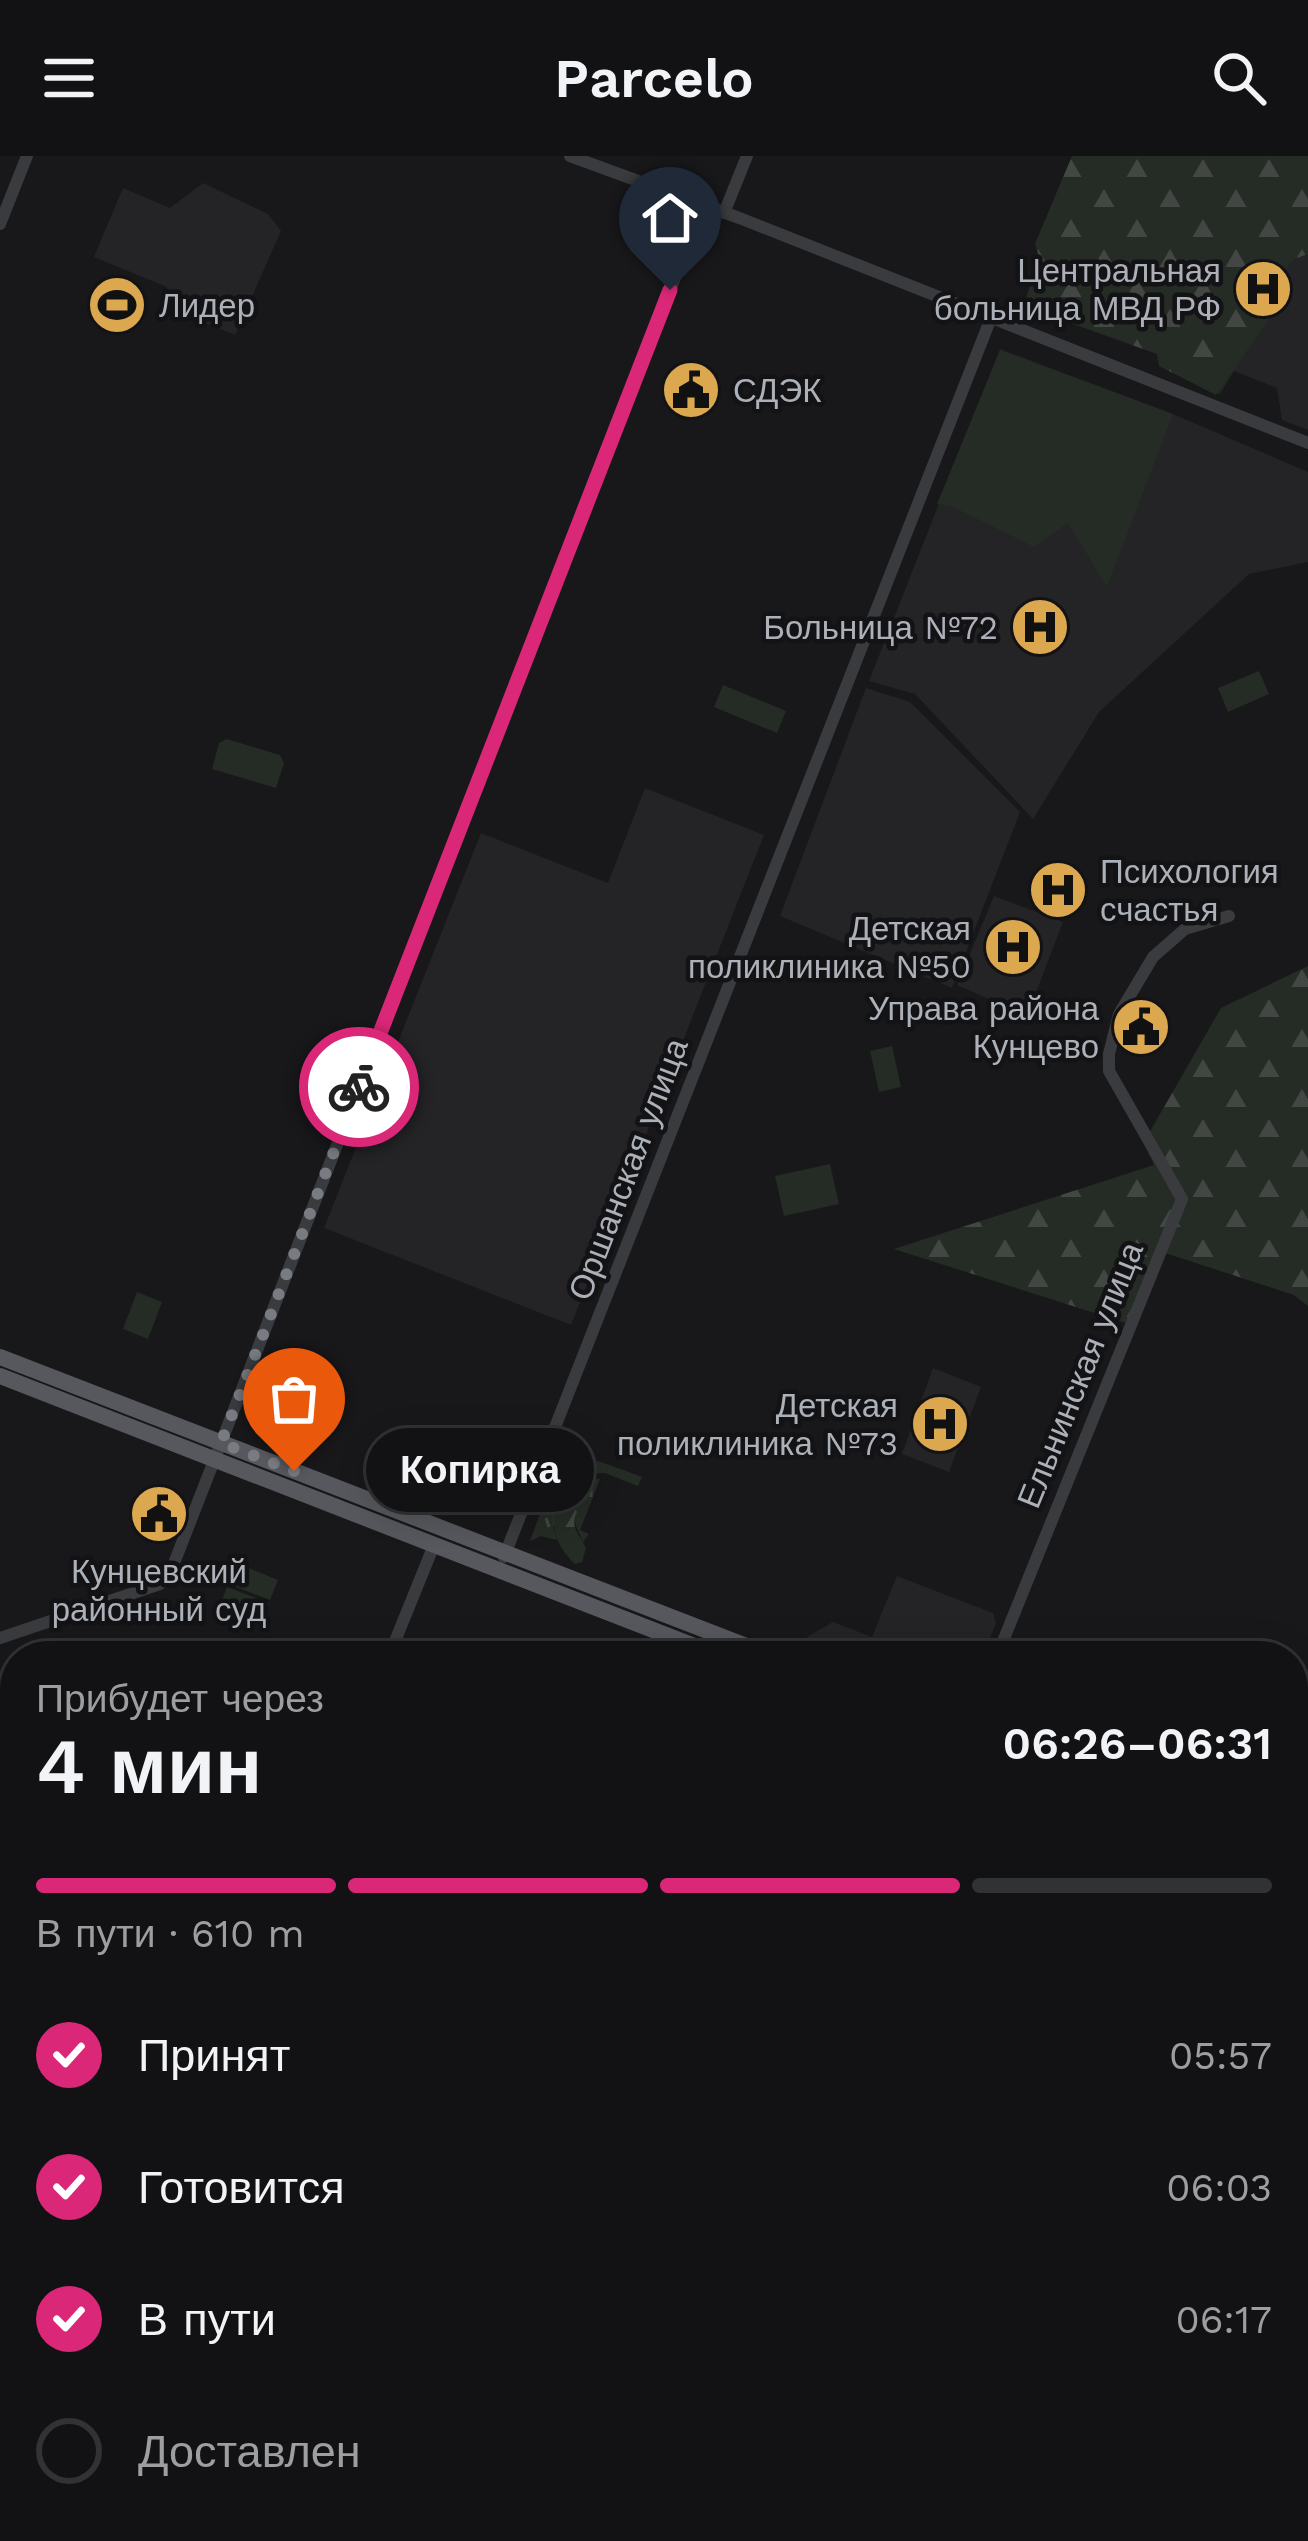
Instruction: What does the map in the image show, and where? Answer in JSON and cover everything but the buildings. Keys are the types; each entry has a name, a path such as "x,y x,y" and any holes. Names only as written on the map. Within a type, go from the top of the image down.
{"main road":[{"path":"0,1357 434,1545 502,1561 686,1641"},
{"path":"0,1376 218,1451 502,1561 729,1641"}],"street":[{"path":"0,224 27,156"},
{"path":"570,156 1308,442"},
{"path":"724,213 748,156"},
{"path":"0,1639 167,1578 703,206"},
{"name":"Оршанская улица","path":"502,1561 991,318"},
{"name":"Ельнинская улица","path":"1003,1641 1182,1199 1108,1064 1119,1014 1137,979 1167,943 1194,925 1229,916"},
{"path":"395,1641 434,1545"}],"shaded area":[{"path":"203,183 268,214 281,231 235,335 175,311 167,287 94,257 123,188 170,208"},
{"name":"Центральная больница МВД РФ","path":"1308,208 1308,430 1282,420 1277,388 1234,371 1220,394 1181,375"},
{"name":"Больница №72","path":"1000,349 1173,414 1308,472 1308,562 1249,574 1099,712 1033,819 915,694 869,681"},
{"path":"866,688 910,702 1020,812 952,988 780,916"},
{"path":"645,788 764,835 571,1325 324,1228 481,833 608,883"},
{"name":"Детская поликлиника №50","path":"994,896 1063,922 1027,1016 957,985"},
{"name":"Детская поликлиника №73","path":"933,1368 981,1387 949,1472 902,1454"},
{"path":"897,1576 993,1613 996,1623 989,1641 806,1641 833,1622 872,1637"}],"green space":[{"path":"1072,156 1308,156 1308,254 1294,259 1284,271 1273,313 1216,395 1159,366 1157,354 1023,306 1040,259 1035,244"},
{"path":"1000,350 1173,414 1107,587 1068,523 1034,547 953,507 937,504"},
{"path":"1259,671 1269,694 1228,712 1218,688"},
{"path":"723,685 786,711 777,733 714,707"},
{"path":"227,739 280,755 284,763 276,788 212,769 219,743"},
{"path":"1308,966 1308,1306 1294,1295 1156,1250 1126,1323 894,1249 1154,1165 1142,1139 1221,1008"},
{"path":"892,1046 901,1087 879,1092 870,1051"},
{"path":"830,1164 839,1204 784,1216 775,1176"},
{"path":"137,1292 162,1302 148,1339 123,1329"},
{"path":"571,1451 642,1477 638,1486 605,1473 553,1475 563,1453"},
{"path":"600,1479 580,1530 589,1534 583,1542 573,1519 553,1526 557,1540 541,1536 530,1541 552,1481"},
{"path":"573,1504 575,1527 586,1548 582,1562 575,1564 558,1540 554,1520 554,1512"},
{"path":"236,1563 278,1580 270,1600 228,1584"},
{"path":"227,1587 269,1603 260,1627 218,1610"}],"way so far":[{"path":"294,1471 221,1443 359,1087"}],"place":[{"name":"Центральная больница МВД РФ","path":"1263,289"},
{"name":"Лидер","path":"117,305"},
{"name":"СДЭК","path":"691,390"},
{"name":"Больница №72","path":"1040,627"},
{"name":"Психология счастья","path":"1058,890"},
{"name":"Детская поликлиника №50","path":"1013,947"},
{"name":"Управа района Кунцево","path":"1141,1027"},
{"name":"Детская поликлиника №73","path":"940,1424"},
{"name":"Копирка","path":"294,1471"},
{"name":"Кунцевский районный суд","path":"159,1514"}],"route":[{"path":"359,1087 670,290"}]}
